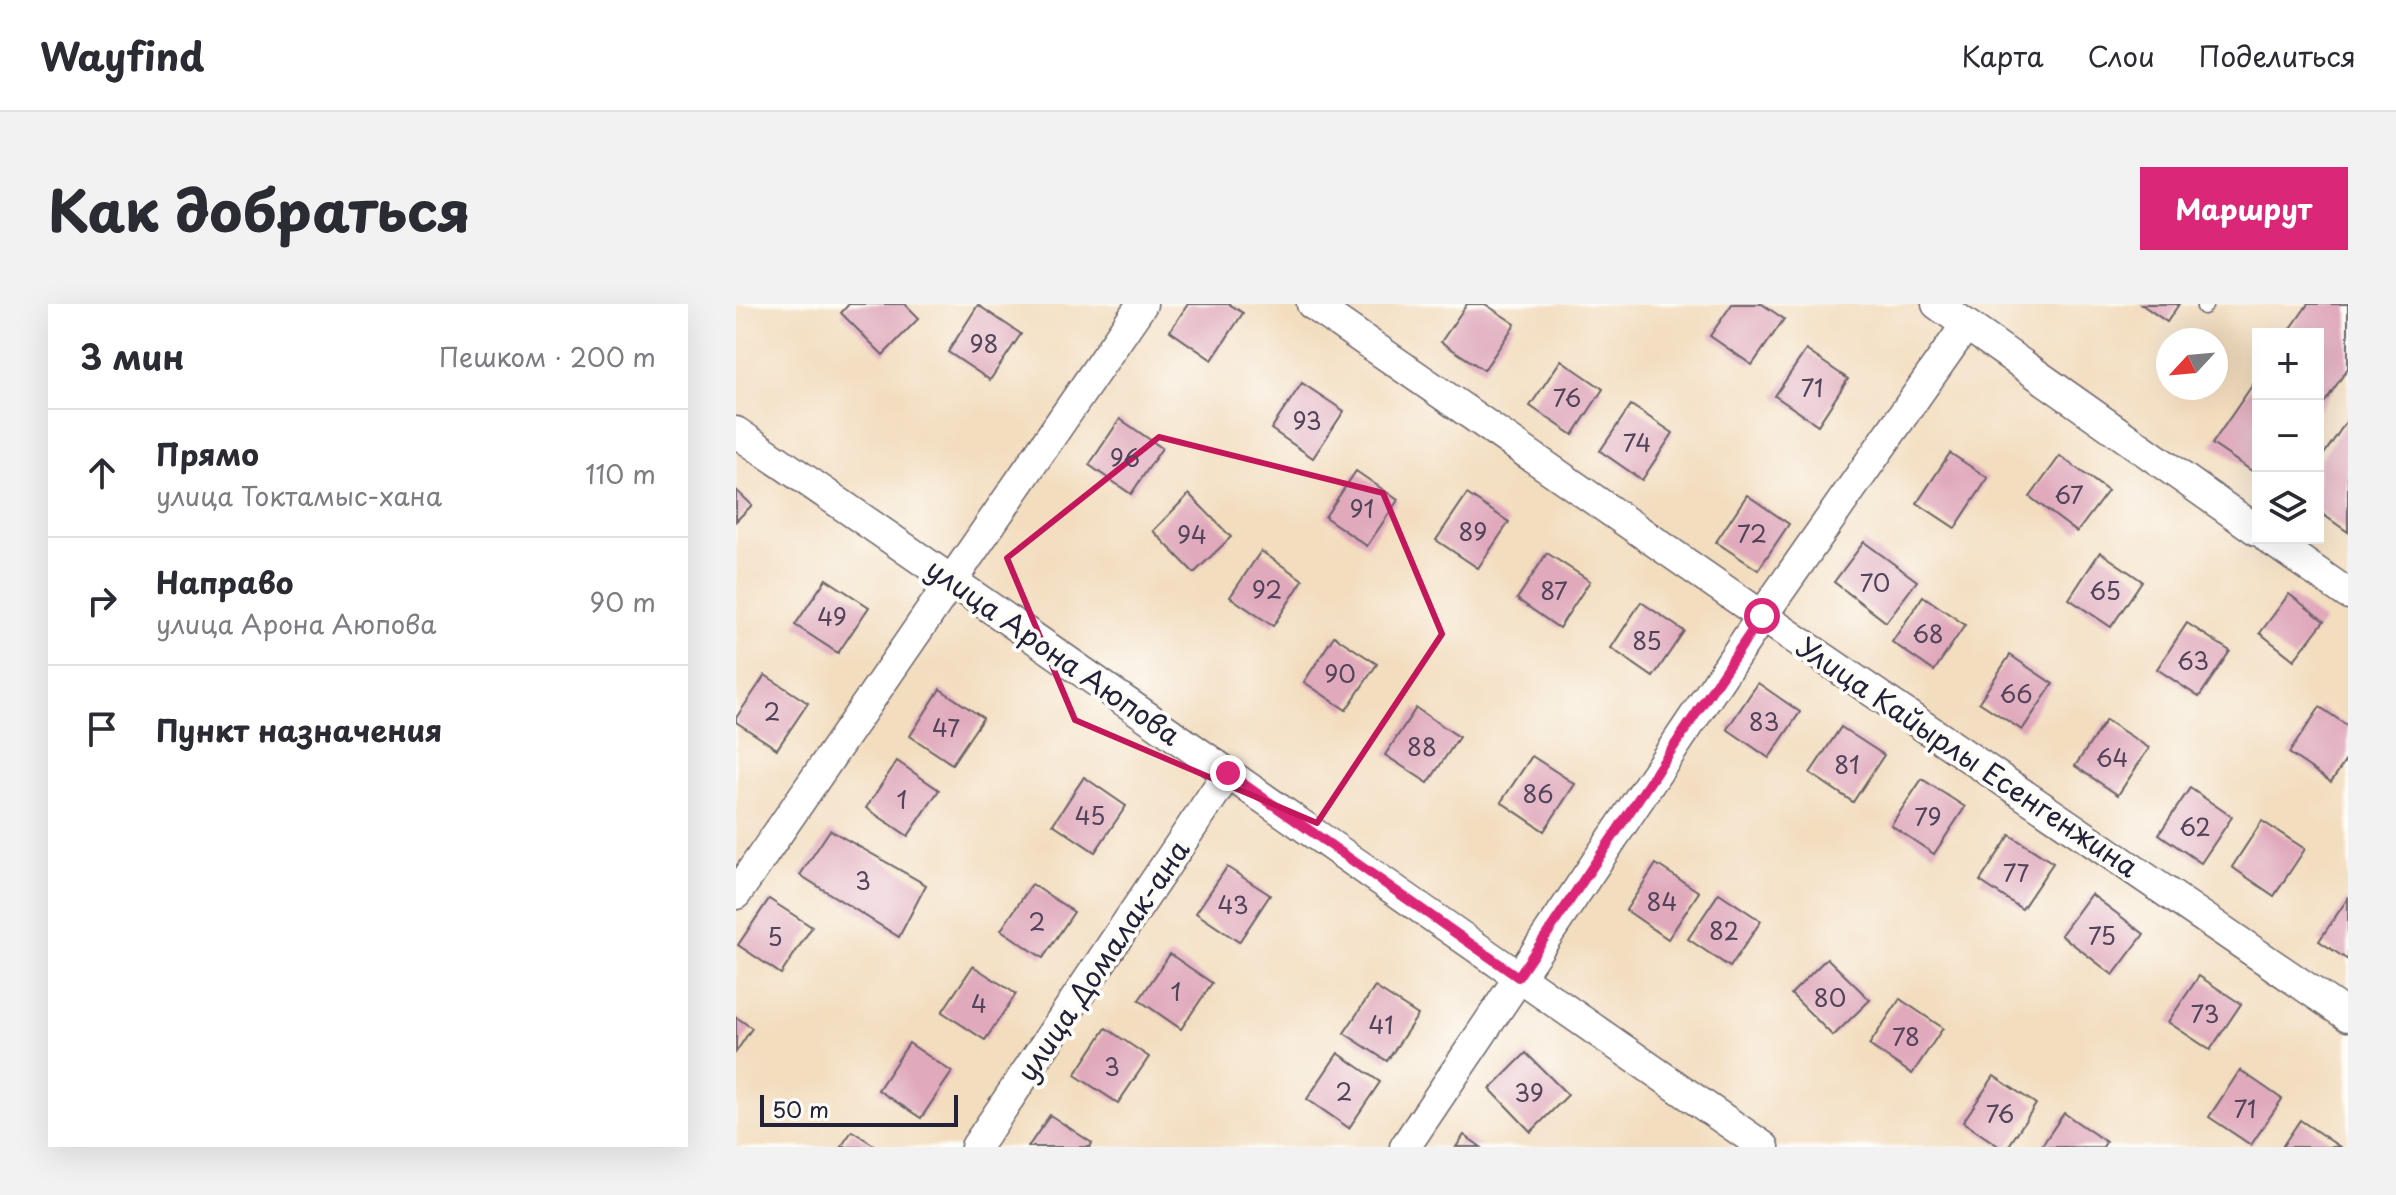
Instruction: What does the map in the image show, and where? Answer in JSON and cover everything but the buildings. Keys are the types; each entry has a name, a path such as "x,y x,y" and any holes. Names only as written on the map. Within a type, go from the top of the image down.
{"street":[{"path":"736,894 1142,304"},
{"name":"Улица Кайырлы Есенгенжина","path":"1312,304 2348,1016"},
{"path":"1937,304 2252,527"},
{"path":"1405,1147 1762,616 1966,325"},
{"name":"улица Арона Аюпова","path":"736,432 953,580 1764,1147"},
{"path":"2277,544 2348,594"},
{"name":"улица Домалак-ана","path":"976,1147 1228,773"}],"highlighted area":[{"path":"1159,437 1383,493 1442,634 1317,823 1075,720 1007,558"}],"route":[{"path":"1228,773 1518,977 1762,616"}]}
